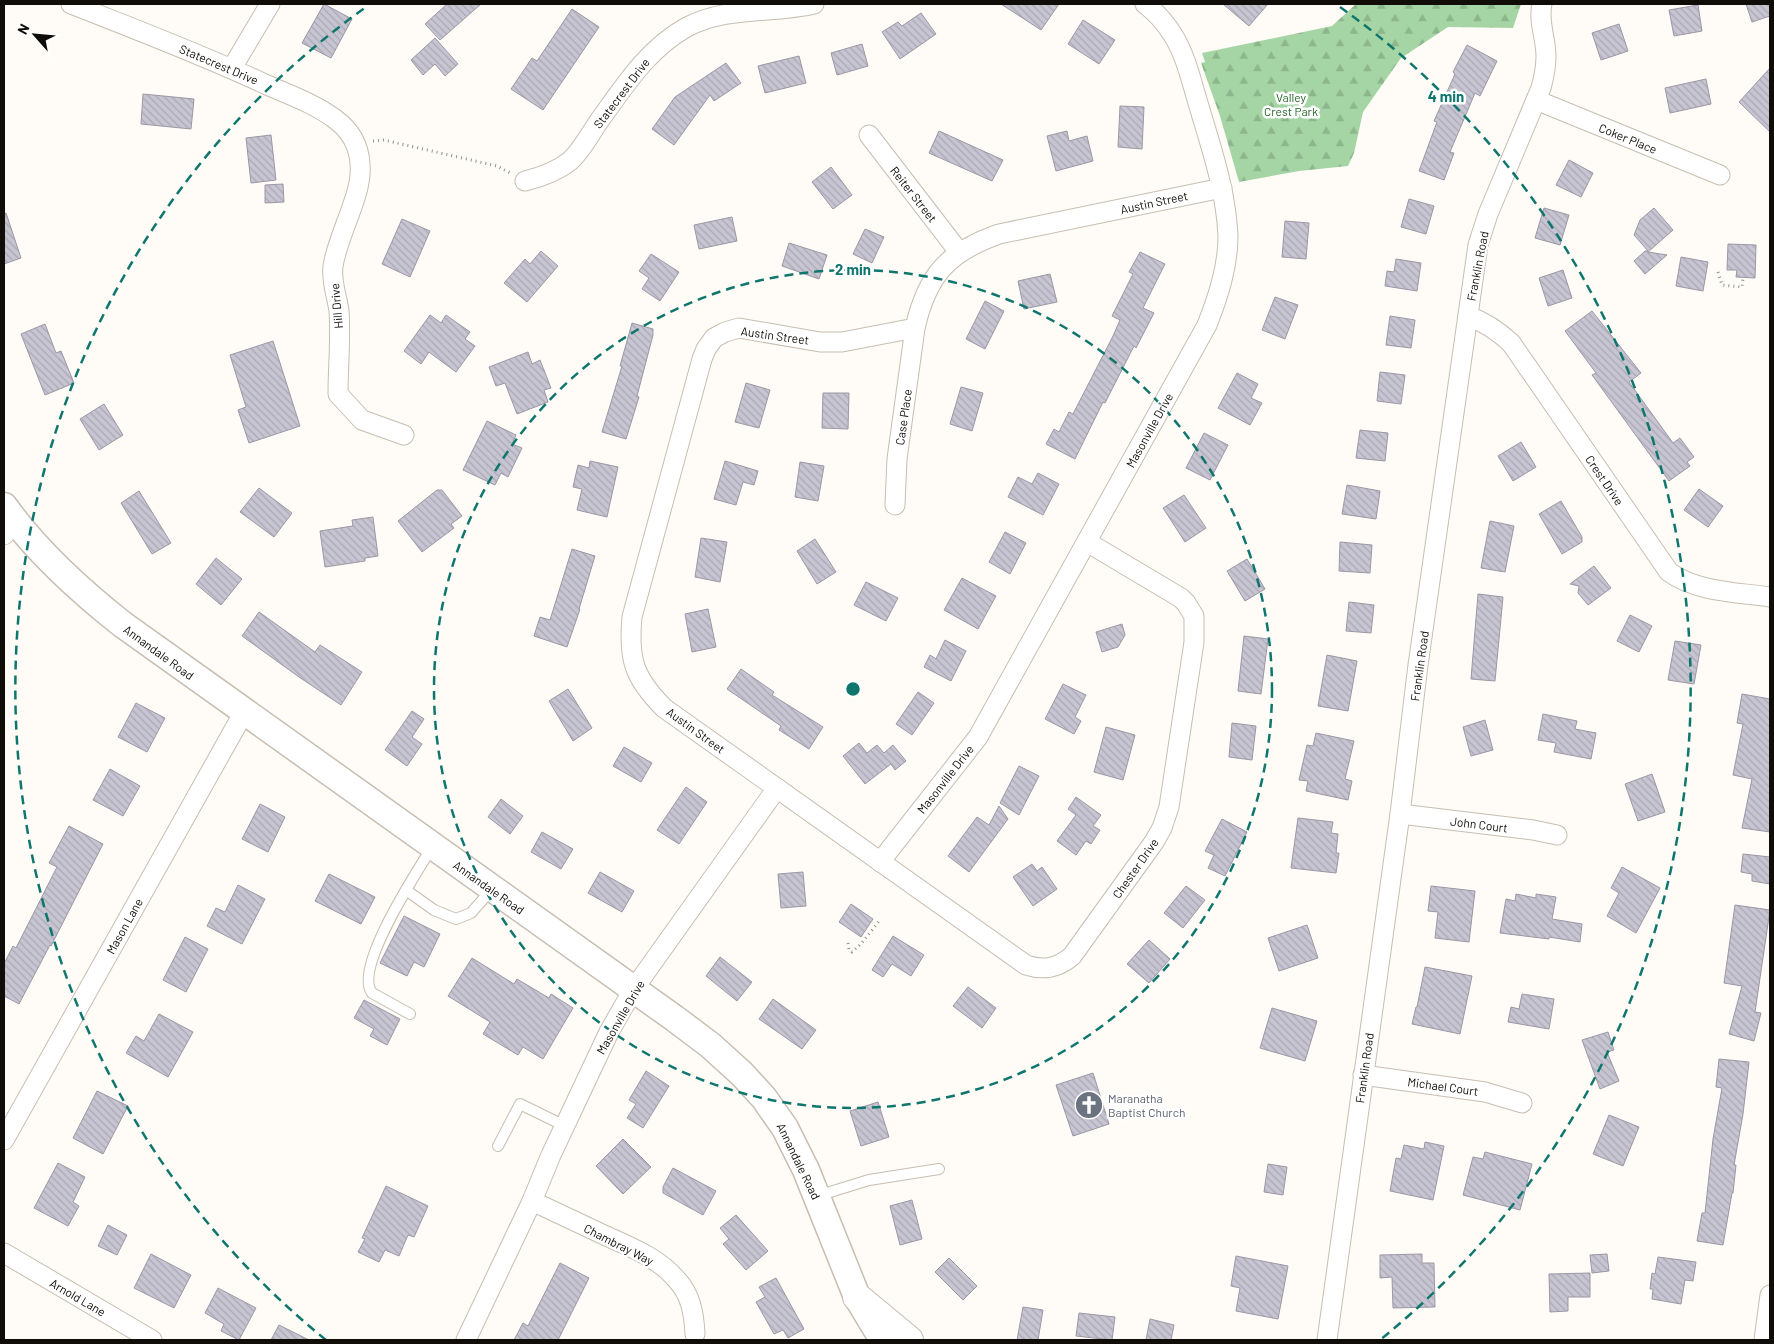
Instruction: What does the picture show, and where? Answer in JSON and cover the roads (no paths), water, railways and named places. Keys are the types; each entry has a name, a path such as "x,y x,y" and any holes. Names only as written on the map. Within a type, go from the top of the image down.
{"main road":[{"name":"Annandale Road","path":"8,521 98,605 168,659 634,990 710,1045 742,1074 764,1098 785,1128 806,1170 857,1297 883,1340"},
{"path":"857,1297 909,1340"}],"street":[{"name":"Statecrest Drive","path":"71,4 232,68 304,102 335,118 347,129 355,142"},
{"path":"232,68 270,4"},
{"name":"Statecrest Drive","path":"525,181 540,178 572,159 628,80 648,57 665,42 688,27 709,18 735,12 814,4"},
{"name":"Franklin Road","path":"1327,1340 1400,814 1418,665 1478,245 1488,214 1536,100 1544,74 1546,54 1540,16 1542,4"},
{"name":"Masonville Drive","path":"880,862 978,738 1207,325 1218,298 1228,238 1222,188 1214,154 1183,54 1172,34 1148,5"},
{"name":"Coker Place","path":"1536,100 1720,176"},
{"name":"Reiter Street","path":"869,135 959,252"},
{"name":"Hill Drive","path":"355,142 361,165 358,186 336,249 333,268 334,291 339,312 338,394 362,420 404,435"},
{"name":"Austin Street","path":"777,788 664,708 640,679 631,655 632,617 702,359 714,338 739,328 828,342 842,342 915,328 921,304 930,285 942,268 959,252 977,242 999,234 1222,188"},
{"name":"Crest Drive","path":"1468,316 1496,329 1512,343 1669,572 1694,586 1770,597"},
{"name":"Case Place","path":"895,505 897,459 915,328"},
{"name":"Chester Drive","path":"880,862 1026,965 1036,968 1050,968 1064,963 1072,956 1154,842 1162,828 1169,808 1174,782 1194,642 1194,616 1186,603 1178,595 1086,542"},
{"name":"Mason Lane","path":"4,1140 244,712"},
{"path":"777,788 880,862"},
{"name":"Masonville Drive","path":"466,1340 532,1201 608,1032 634,990 777,788"},
{"name":"John Court","path":"1400,814 1533,830 1557,835"},
{"name":"Michael Court","path":"1363,1075 1485,1092 1522,1103"},
{"name":"Chambray Way","path":"532,1201 638,1250 663,1267 678,1280 687,1294 694,1317 695,1334"},
{"name":"Arnold Lane","path":"4,1253 152,1340"},
{"path":"1764,1340 1770,1295"}],"lane":[{"path":"410,1014 372,993 368,988 369,970 381,934 432,847"},
{"path":"406,890 434,910 456,919 471,913 492,889"},
{"path":"498,1146 520,1104 565,1126"},
{"path":"816,1196 869,1180 939,1169"}],"place":[{"name":"Maranatha Baptist Church","path":"1089,1105"}],"park label":[{"name":"Valley Crest Park","path":"1291,104"}]}
